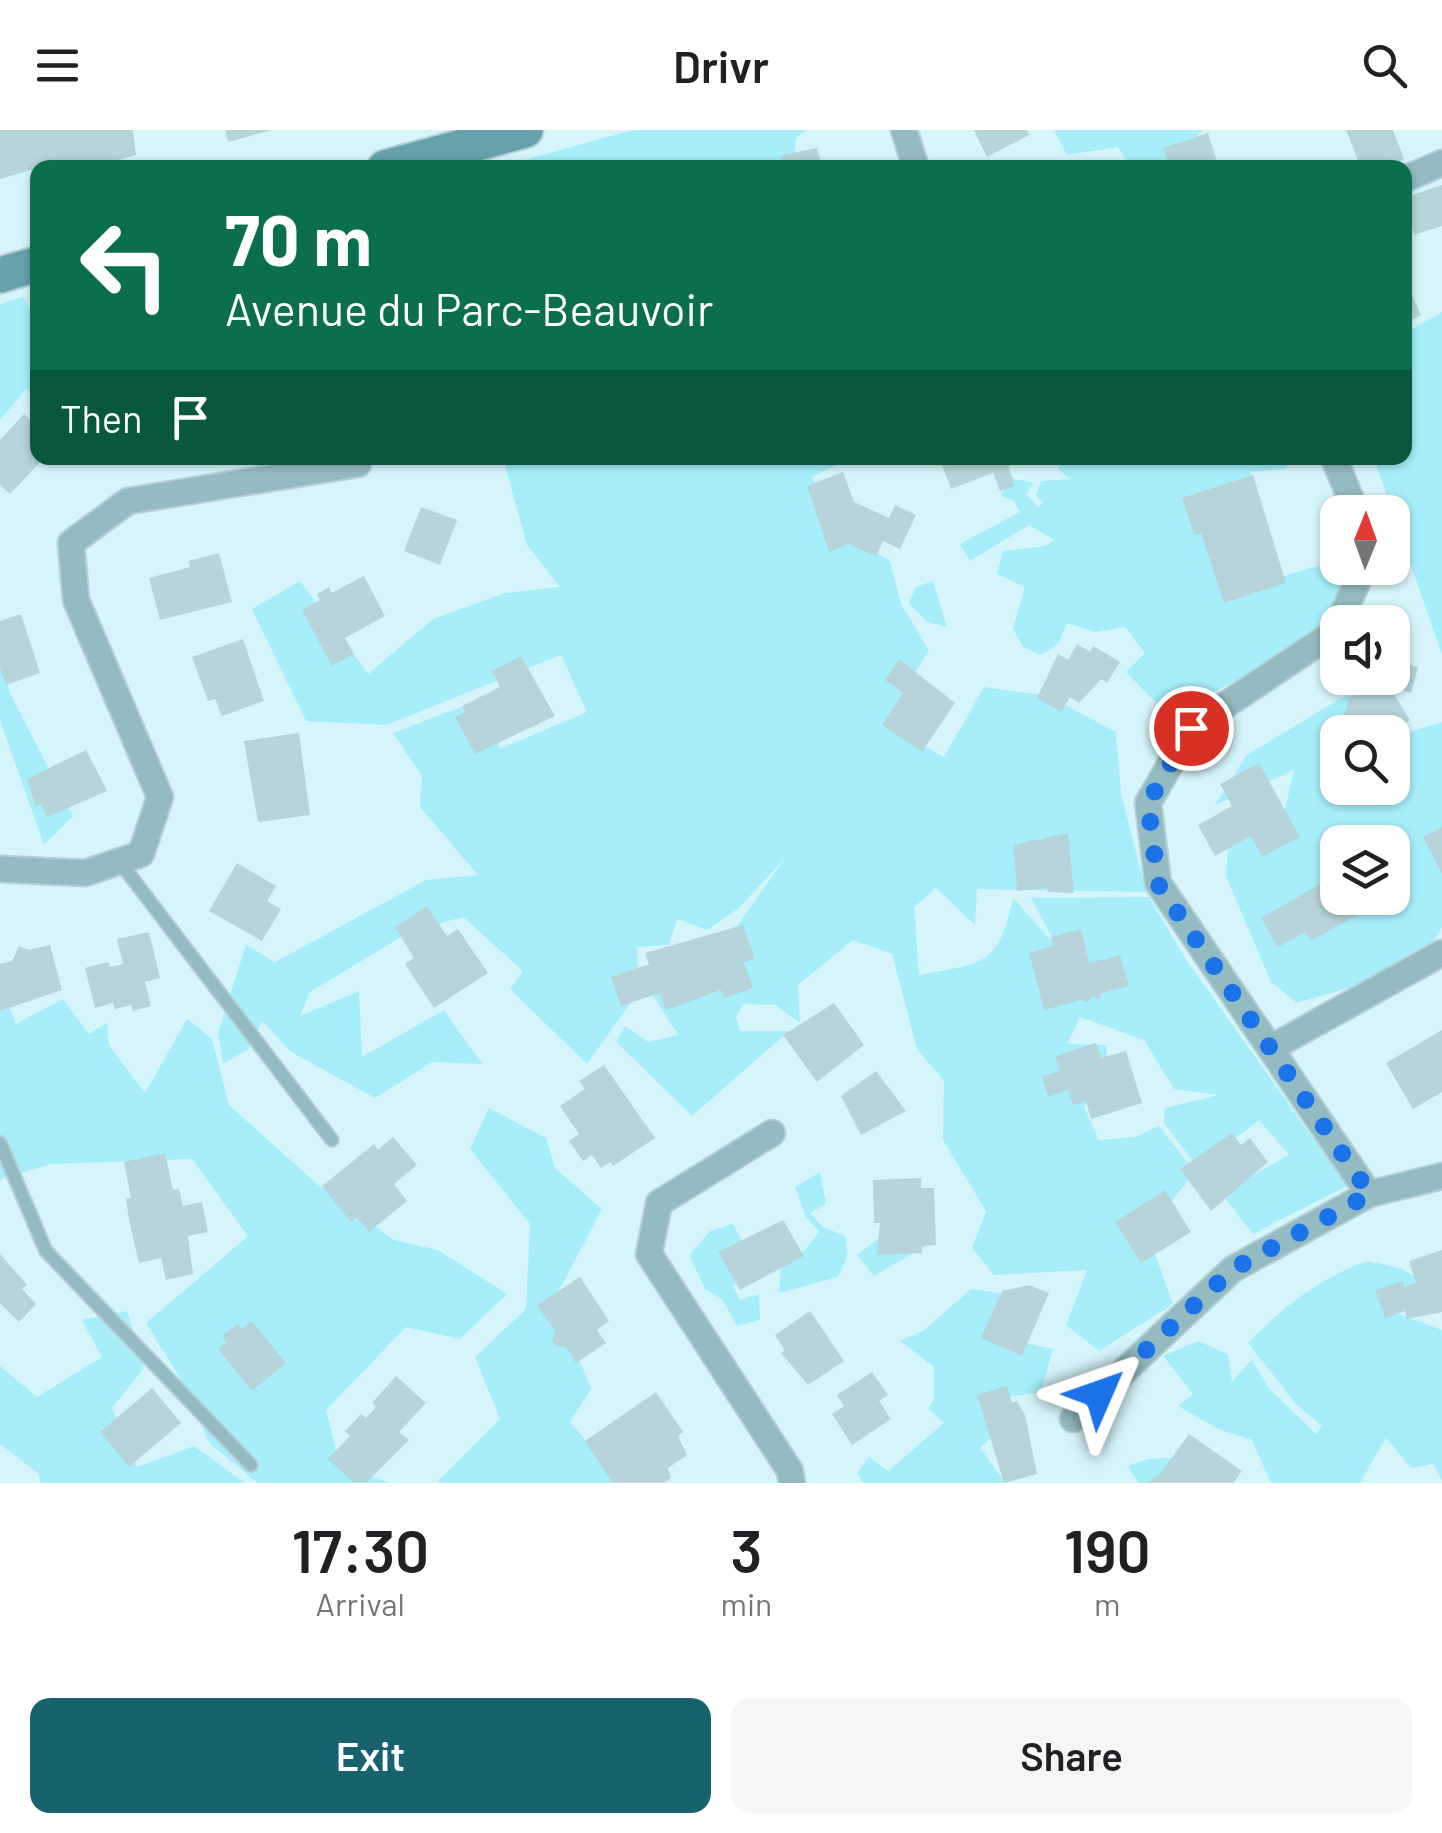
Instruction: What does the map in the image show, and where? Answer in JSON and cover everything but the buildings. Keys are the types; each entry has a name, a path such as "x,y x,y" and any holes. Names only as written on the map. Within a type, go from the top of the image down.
{"street":[{"path":"414,160 525,130"},
{"path":"904,130 913,160"},
{"path":"1412,176 1442,163"},
{"path":"0,275 30,266"},
{"path":"0,869 85,872 142,854 160,798 76,600 71,543 128,501 352,465"},
{"path":"1337,465 1349,495"},
{"path":"1320,642 1191,728 1148,803 1158,884 1370,1194"},
{"path":"1271,1048 1442,953"},
{"path":"772,1133 659,1202 649,1254 790,1471 792,1483"},
{"path":"1073,1420 1233,1269 1370,1194 1442,1176"}],"lane":[{"path":"119,861 332,1140"},
{"path":"0,1144 46,1251 251,1465"}],"shaded area":[{"path":"633,130 806,130 796,138 794,160 524,160"},
{"path":"1054,130 1202,130 1191,143 1195,160 1126,160 1118,147 1067,155"},
{"path":"23,297 30,310 30,391 26,389 0,420 0,304"},
{"path":"1442,312 1442,655 1410,562 1410,495 1387,495 1376,465 1412,465 1412,329"},
{"path":"505,465 835,465 812,477 835,527 890,561 901,604 929,650 885,723 944,757 984,687 1048,696 1116,732 1121,793 1146,892 977,889 975,925 936,888 914,907 919,975 973,964 994,950 1013,898 1057,947 1031,898 1149,897 1185,958 1347,1186 1253,1234 1221,1193 1289,1155 1259,1120 1198,1168 1164,1123 1165,1108 1219,1095 1174,1089 1144,1040 1080,1017 1067,1044 1106,1045 1110,1080 1084,1106 1099,1140 1135,1137 1159,1126 1195,1172 1147,1232 1173,1304 1099,1351 1066,1325 1087,1270 994,1275 972,1248 986,1211 943,1140 944,1081 917,1049 892,954 853,940 798,985 800,1023 775,1005 743,1004 736,1017 740,1031 789,1031 692,1116 616,1042 625,1026 648,1042 678,1035 647,986 722,947 786,857 739,908 707,930 677,919 669,945 637,947 639,991 587,1064 510,989 523,971 463,917 411,931 310,992 300,1016 359,991 362,1057 444,1010 482,1064 432,1062 375,1098 291,1052 262,1021 250,1048 223,1064 218,1033 246,945 275,962 426,880 478,875 420,807 422,776 393,733 487,697 500,749 587,712 561,655 387,725 306,721 252,609 300,581 368,674 433,619 505,593 560,587 527,545"},
{"path":"1058,465 1288,465 1285,469 1250,472 1259,496 1271,580 1320,565 1320,585 1353,585 1337,605 1320,605 1320,627 1278,660 1168,715 1126,672 1145,653 1125,627 1095,632 1067,623 1058,644 1041,655 1023,647 1013,628 1025,587 997,574 1003,551 1045,546 1054,540 1029,525 970,561 960,544 1020,512 1014,501 1001,496 1010,478 1034,483 1026,494 1038,507 1043,503 1036,495 1041,481 1070,479"},
{"path":"933,581 947,627 927,622 909,603 916,587"},
{"path":"0,650 10,693 73,816 44,845 0,720"},
{"path":"1346,695 1355,695 1368,715 1320,715 1320,805 1410,805 1410,732 1442,722 1442,927 1416,957 1398,968 1297,1003 1271,982 1226,876 1229,834 1281,827 1294,770 1215,805 1247,755"},
{"path":"0,983 16,1024 63,999 89,1034 107,1023 109,1045 145,1093 187,1019 212,1039 229,1105 316,1183 394,1240 438,1250 507,1294 460,1339 406,1327 326,1410 340,1466 390,1483 258,1483 210,1444 183,1383 146,1323 248,1236 192,1159 51,1164 0,1179"},
{"path":"489,1108 546,1138 555,1168 602,1209 555,1298 591,1389 570,1422 622,1483 436,1483 500,1419 475,1357 526,1309 530,1224 470,1149"},
{"path":"820,1172 826,1204 810,1213 822,1226 846,1237 847,1257 838,1277 779,1293 781,1265 806,1249 819,1232 805,1215 795,1187"},
{"path":"733,1224 755,1264 733,1286 740,1300 759,1294 760,1320 737,1326 722,1299 705,1289 689,1255 710,1231"},
{"path":"887,1232 929,1244 874,1276 857,1255"},
{"path":"1368,1261 1400,1268 1425,1282 1398,1295 1399,1314 1442,1330 1442,1480 1433,1464 1411,1468 1386,1438 1360,1483 1271,1483 1252,1440 1218,1429 1178,1406 1193,1394 1163,1356 1198,1341 1228,1354 1232,1382 1252,1359 1268,1387 1316,1434 1322,1426 1295,1403 1248,1343 1304,1294"},
{"path":"971,1289 1000,1293 999,1320 1025,1343 1053,1349 1041,1392 1001,1398 1002,1426 980,1448 1006,1483 863,1483 857,1473 869,1457 888,1471 944,1423 928,1408 934,1399 934,1367 900,1341 923,1331"},
{"path":"127,1311 144,1368 112,1408 137,1467 194,1446 245,1483 40,1483 39,1474 0,1444 0,1366 37,1397 102,1357 82,1320"},
{"path":"1180,1457 1178,1483 1138,1483 1128,1466 1148,1459"}],"route":[{"path":"1099,1394 1233,1269 1370,1194 1158,884 1148,803 1191,728"}]}
